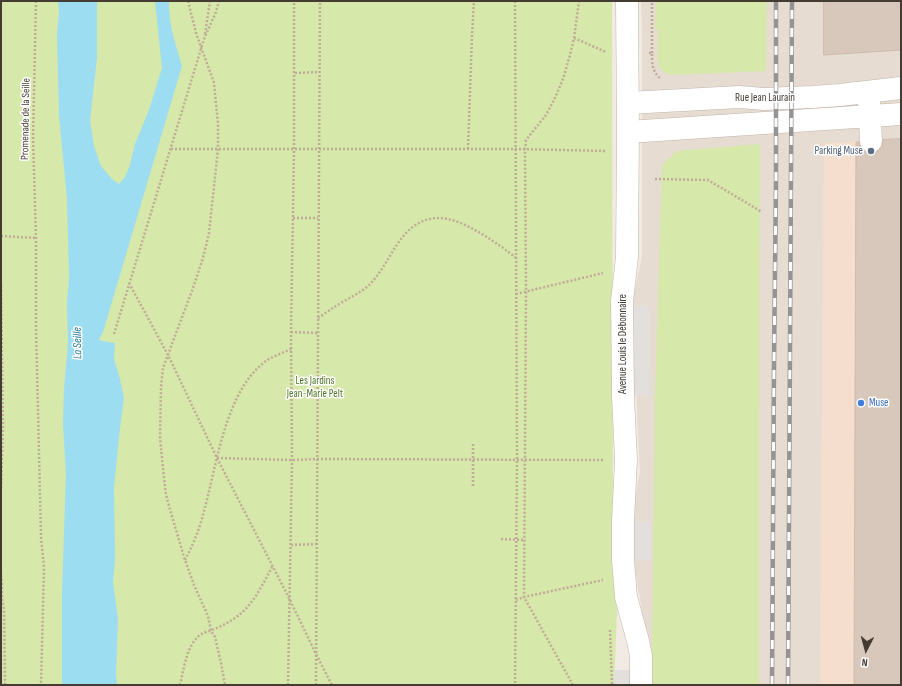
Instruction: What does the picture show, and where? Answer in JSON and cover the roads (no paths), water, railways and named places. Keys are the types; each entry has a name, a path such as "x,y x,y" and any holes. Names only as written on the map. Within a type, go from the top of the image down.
{"street":[{"name":"Avenue Louis le Débonnaire","path":"627,1 627,257 622,301 623,396 626,460 623,521 626,597 641,656 641,685"},
{"name":"Rue Jean Laurain","path":"628,103 840,95 901,88"},
{"path":"869,92 871,141"},
{"name":"Rue Jean Laurain","path":"628,132 901,114"}],"water":[{"name":"La Seille","path":"58,1 97,1 97,58 90,121 94,146 101,166 111,178 119,184 125,177 130,165 135,144 149,110 162,68 155,1 169,1 171,26 182,66 103,332 99,340 115,343 114,359 124,398 114,487 115,559 113,582 118,619 117,685 62,685 62,592 66,474 63,425 68,343 67,304 69,276 67,199 59,115 57,34 59,13"}],"railway":[{"path":"772,685 776,1"},
{"path":"788,685 792,1"}],"place":[{"name":"Parking Muse","path":"871,151"},
{"name":"Muse","path":"861,403"}],"park label":[{"name":"Les Jardins Jean-Marie Pelt","path":"315,387"}]}
